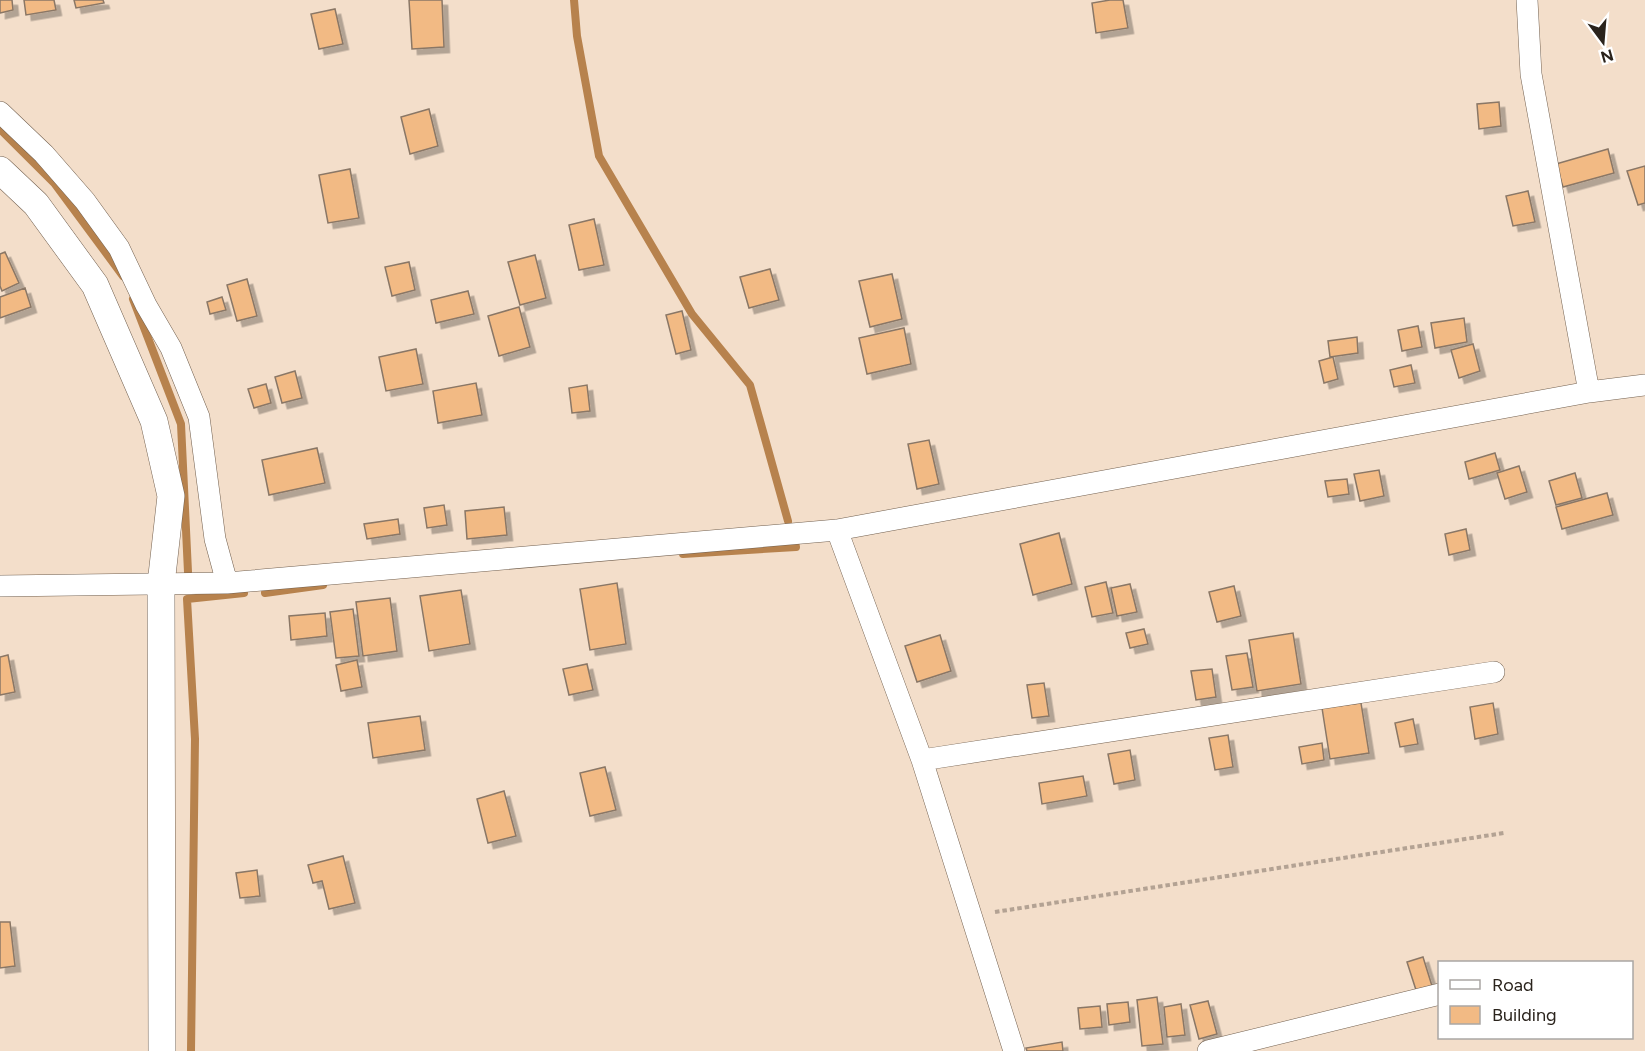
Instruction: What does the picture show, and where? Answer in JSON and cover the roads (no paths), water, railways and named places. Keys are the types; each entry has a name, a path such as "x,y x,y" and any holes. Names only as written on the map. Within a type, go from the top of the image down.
{"street":[{"path":"1527,0 1531,74 1589,392"},
{"path":"0,112 44,154 92,211 119,248 146,305 171,348 200,417 215,539 227,583"},
{"path":"0,170 36,204 95,285 154,421 171,496 161,584 162,1051"},
{"path":"0,586 227,583 837,530 1589,392 1645,386"},
{"path":"837,530 922,760 1014,1051"},
{"path":"922,760 1494,672"},
{"path":"1208,1051 1438,994"}],"waterway":[{"path":"574,0 577,36 599,156 692,314 750,385 788,521"},
{"path":"0,129 55,184 123,276"},
{"path":"133,299 181,424 188,572"},
{"path":"683,554 796,547 795,542"},
{"path":"265,593 323,585"},
{"path":"191,1051 195,739 187,599 244,593"}]}
